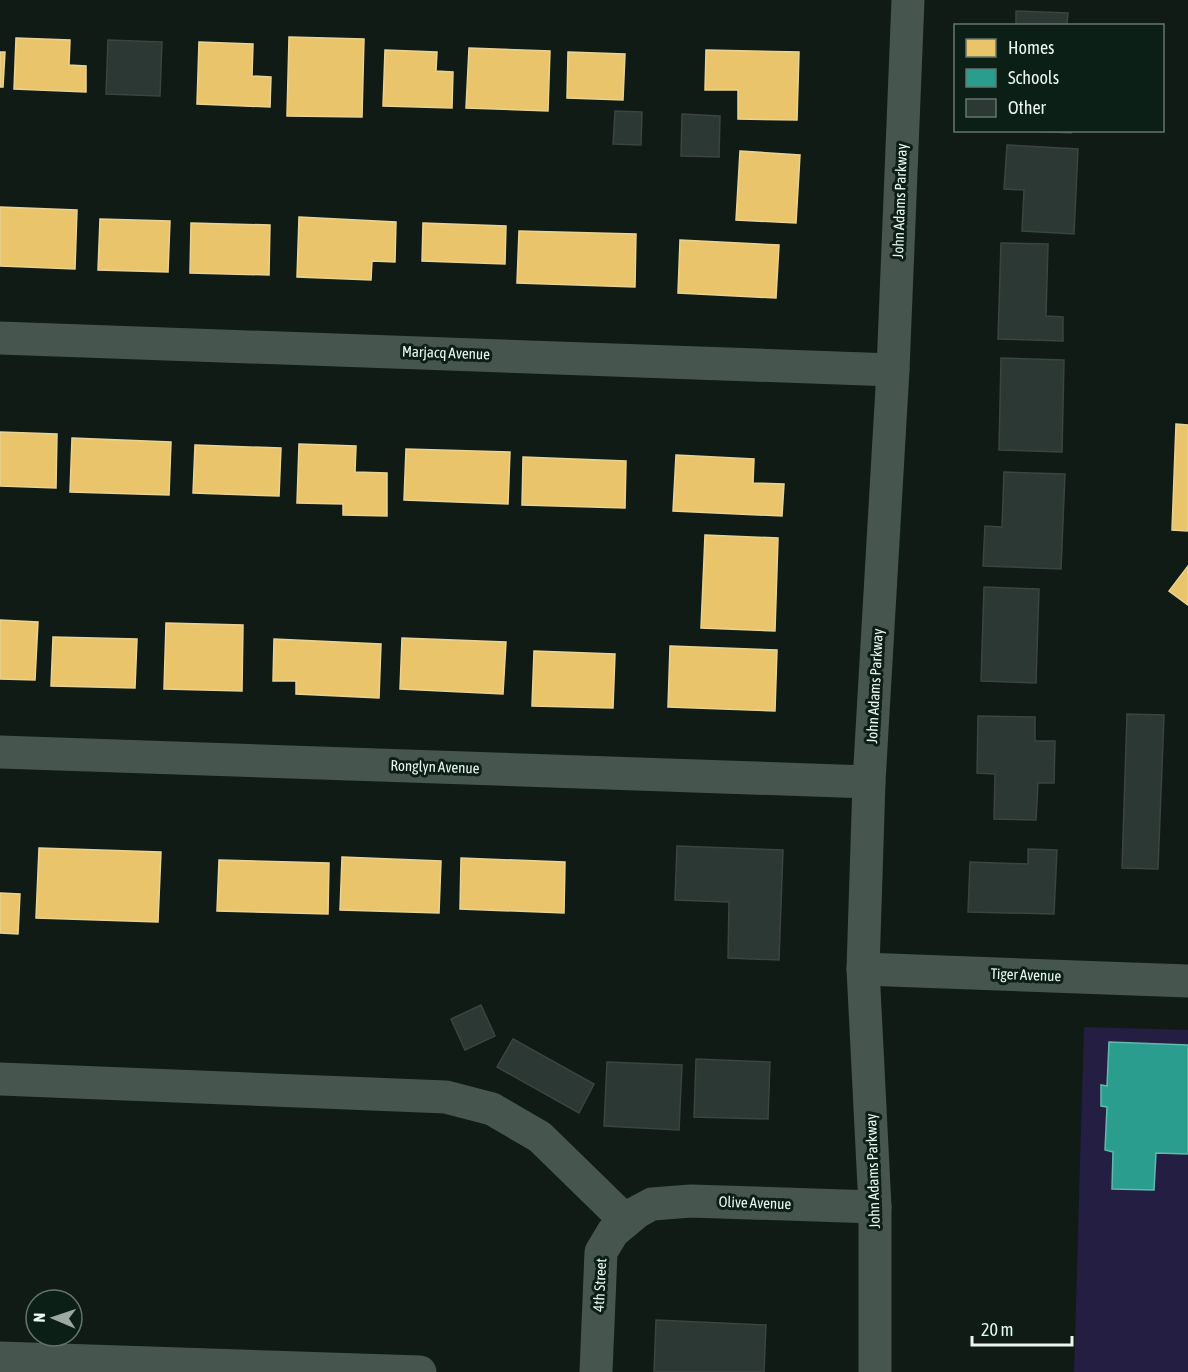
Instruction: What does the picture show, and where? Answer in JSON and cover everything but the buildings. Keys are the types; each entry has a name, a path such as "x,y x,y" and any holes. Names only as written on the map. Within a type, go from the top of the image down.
{"street":[{"name":"John Adams Parkway","path":"875,1372 875,1207 863,969 869,782 893,370 908,0"},
{"name":"Marjacq Avenue","path":"0,338 893,370"},
{"name":"Ronglyn Avenue","path":"0,752 869,782"},
{"name":"Tiger Avenue","path":"863,969 1188,981"},
{"path":"0,1078 446,1097 492,1109 540,1137 632,1217"},
{"name":"Olive Avenue","path":"632,1217 652,1204 691,1201 875,1207"},
{"name":"4th Street","path":"596,1372 601,1252 613,1232 632,1217"},
{"path":"0,1358 420,1372"}],"shaded area":[{"path":"1084,1027 1188,1030 1188,1372 1074,1372"}]}
